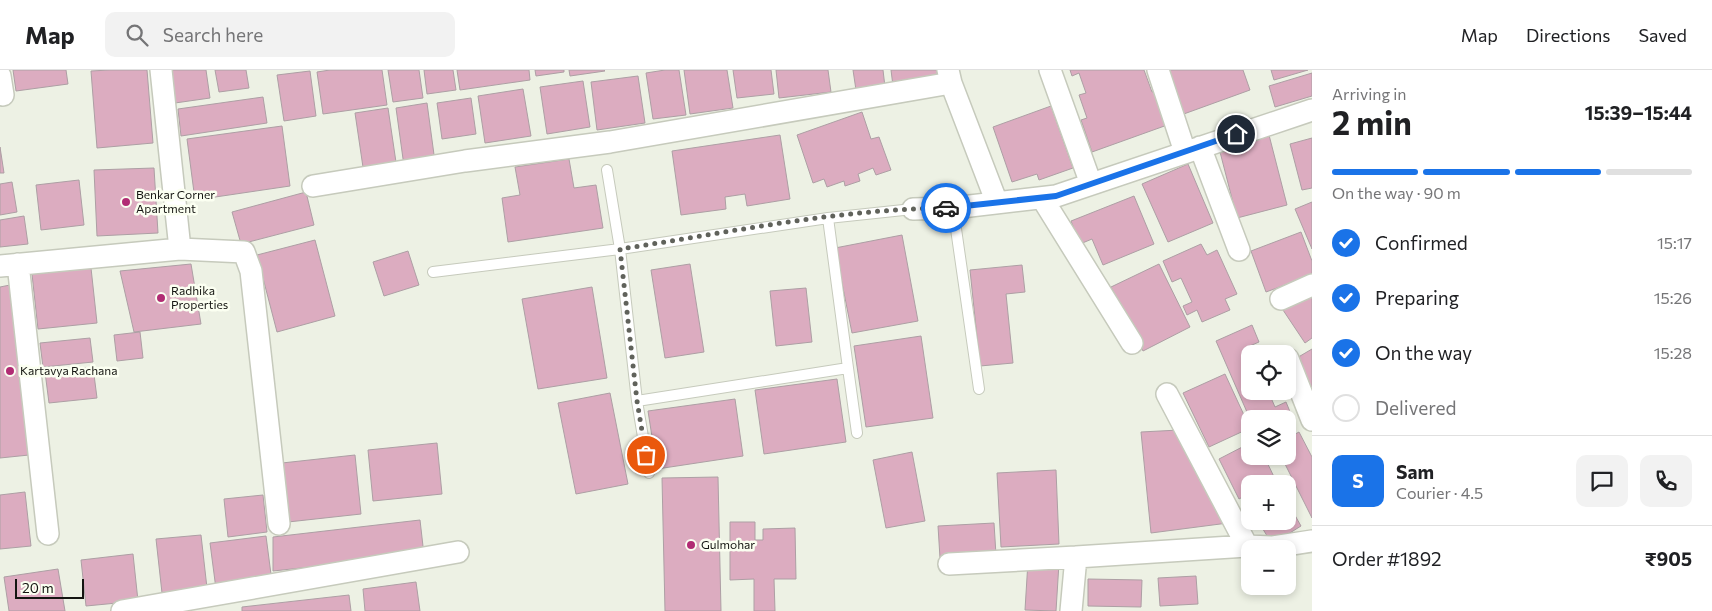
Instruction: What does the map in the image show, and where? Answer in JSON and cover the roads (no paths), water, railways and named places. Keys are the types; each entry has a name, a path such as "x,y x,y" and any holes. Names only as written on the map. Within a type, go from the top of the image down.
{"street":[{"path":"161,70 180,249"},
{"path":"1050,70 1091,184"},
{"path":"1158,70 1239,250"},
{"path":"313,186 465,161 610,142 950,77 997,203"},
{"path":"913,209 953,208 1056,196 1312,110"},
{"path":"1042,198 1132,343"},
{"path":"48,534 9,265 180,249 244,252 251,271 279,524"},
{"path":"1281,299 1312,285"},
{"path":"1296,379 1312,420"},
{"path":"1167,394 1244,540"},
{"path":"1296,543 1312,541"},
{"path":"949,564 1241,546"},
{"path":"122,611 458,552"},
{"path":"1071,611 1076,557"}],"lane":[{"path":"607,170 620,249 637,401 650,473"},
{"path":"953,208 979,389"},
{"path":"433,272 620,249 828,218 913,209"},
{"path":"828,218 857,433"},
{"path":"637,401 848,368"}],"place":[{"name":"Benkar Corner Apartment","path":"126,202"},
{"name":"Radhika Properties","path":"161,298"},
{"name":"Kartavya Rachana","path":"10,371"},
{"name":"Gulmohar","path":"691,545"}]}
